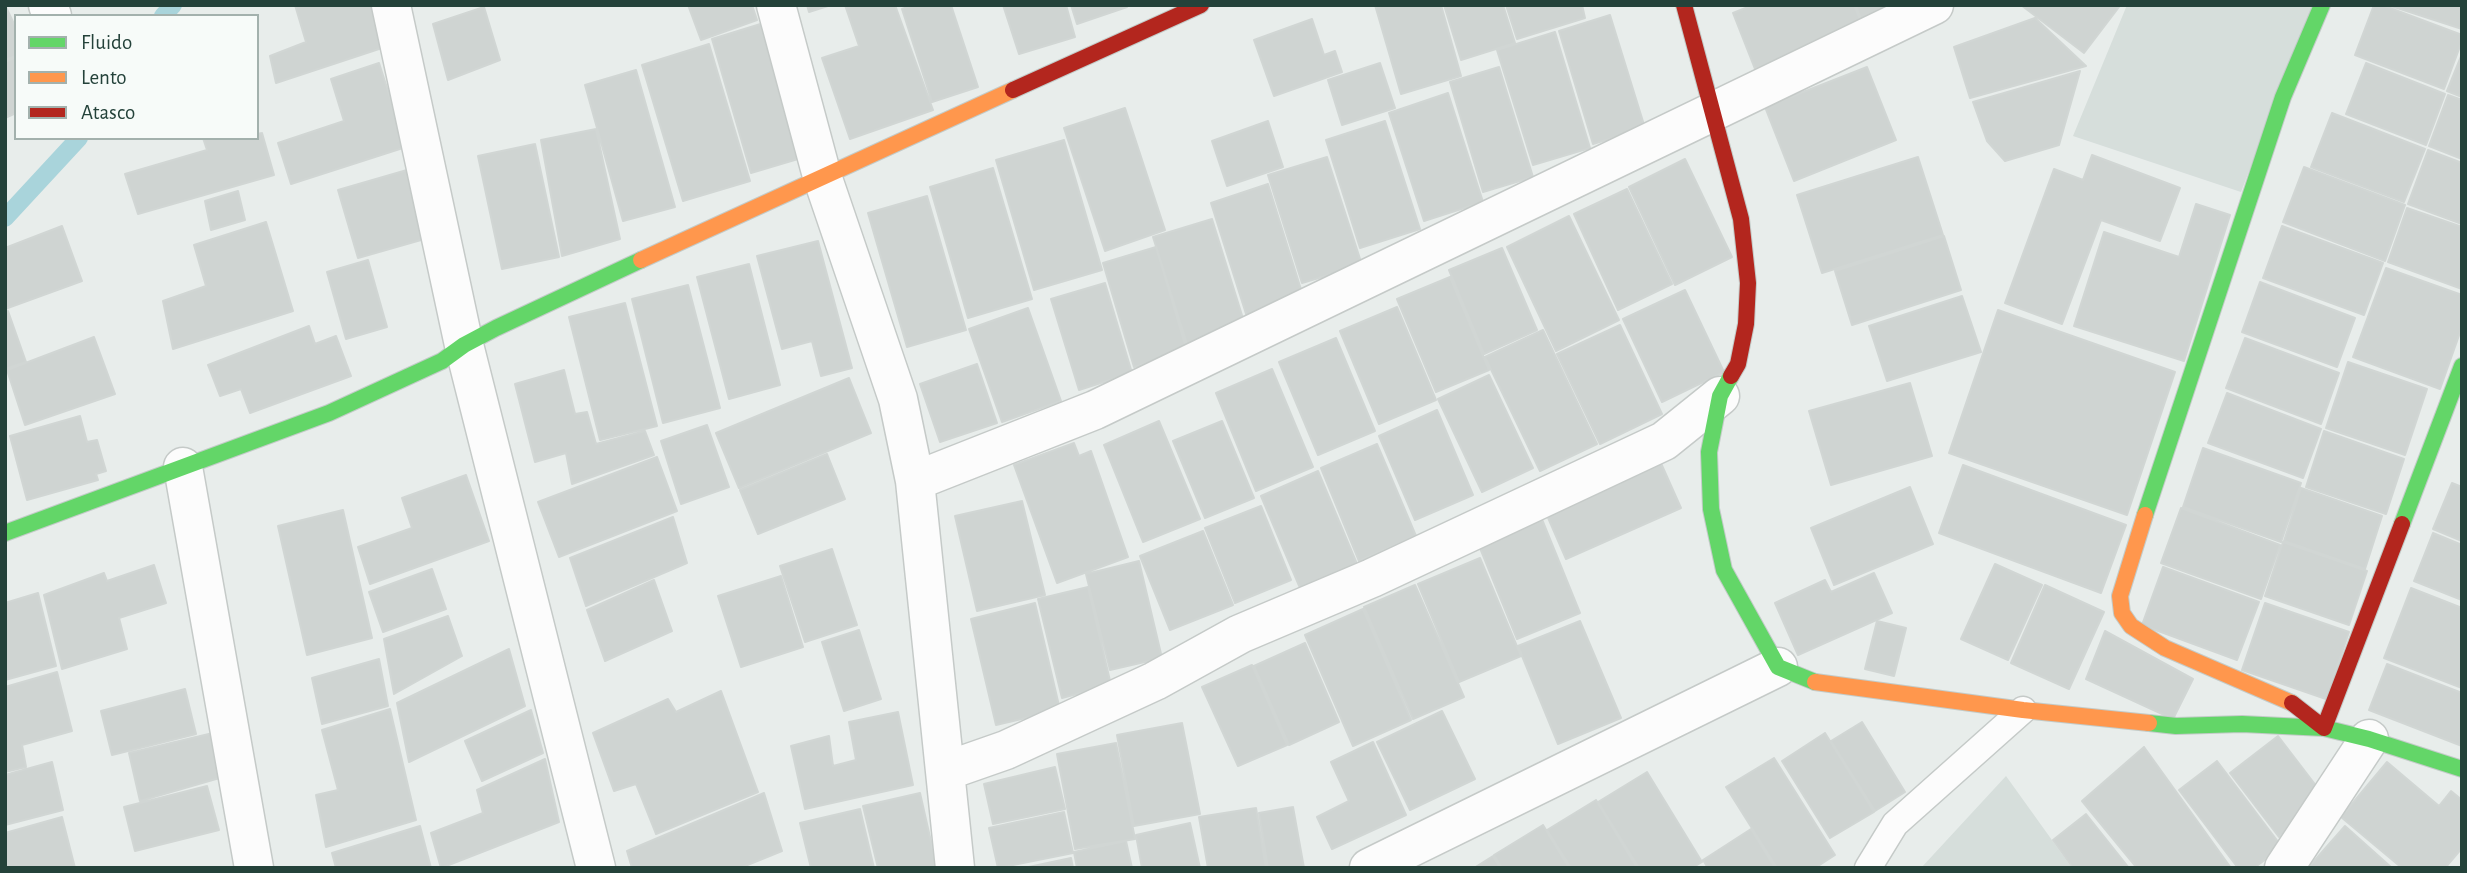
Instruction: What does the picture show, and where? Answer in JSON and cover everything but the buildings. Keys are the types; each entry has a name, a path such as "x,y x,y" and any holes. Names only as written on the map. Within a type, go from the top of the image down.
{"street":[{"path":"391,5 464,345 596,868"},
{"path":"776,5 821,176 898,399 915,481 955,868"},
{"path":"5,533 329,413 442,361 464,345 496,328 821,176 1201,5"},
{"path":"1684,5 1741,219 1748,283 1746,324 1738,364 1720,396 1709,452 1710,509 1724,570 1778,667 1814,682 2023,710 2176,726 2242,724 2324,728 2369,739 2462,769"},
{"path":"915,481 1095,410 1934,5"},
{"path":"2322,5 2283,97 2128,564 2120,596 2122,612 2131,626 2165,648 2292,703 2324,728"},
{"path":"2324,728 2462,366"},
{"path":"946,771 1030,738 1155,681 1240,635 1372,578 1664,441 1720,396"},
{"path":"183,467 254,868"},
{"path":"1369,868 1778,667"},
{"path":"2284,868 2369,739"}],"lane":[{"path":"1868,868 1895,824 2023,710"}],"shaded area":[{"path":"2127,5 2313,5 2241,192 2073,136"},
{"path":"2006,776 2072,868 1921,868"}],"waterway":[{"path":"165,14 173,5"},
{"path":"5,218 77,140"}],"traffic: fast":[{"path":"2145,515 2283,97 2322,5"},
{"path":"5,533 329,413 442,361 464,345 496,328 641,260"},
{"path":"2402,524 2462,366"},
{"path":"1731,376 1720,396 1709,452 1711,509 1724,570 1778,667 1815,682"},
{"path":"2149,723 2176,726 2242,724 2324,728 2369,739 2462,769"}],"traffic: slow":[{"path":"641,260 1013,90"},
{"path":"2145,515 2120,596 2122,613 2131,626 2165,648 2292,703"},
{"path":"1815,682 2023,710 2149,723"}],"traffic: jam":[{"path":"1013,90 1201,5"},
{"path":"1684,5 1741,219 1748,283 1746,324 1738,364 1731,376"},
{"path":"2292,703 2324,728 2402,524"}]}
